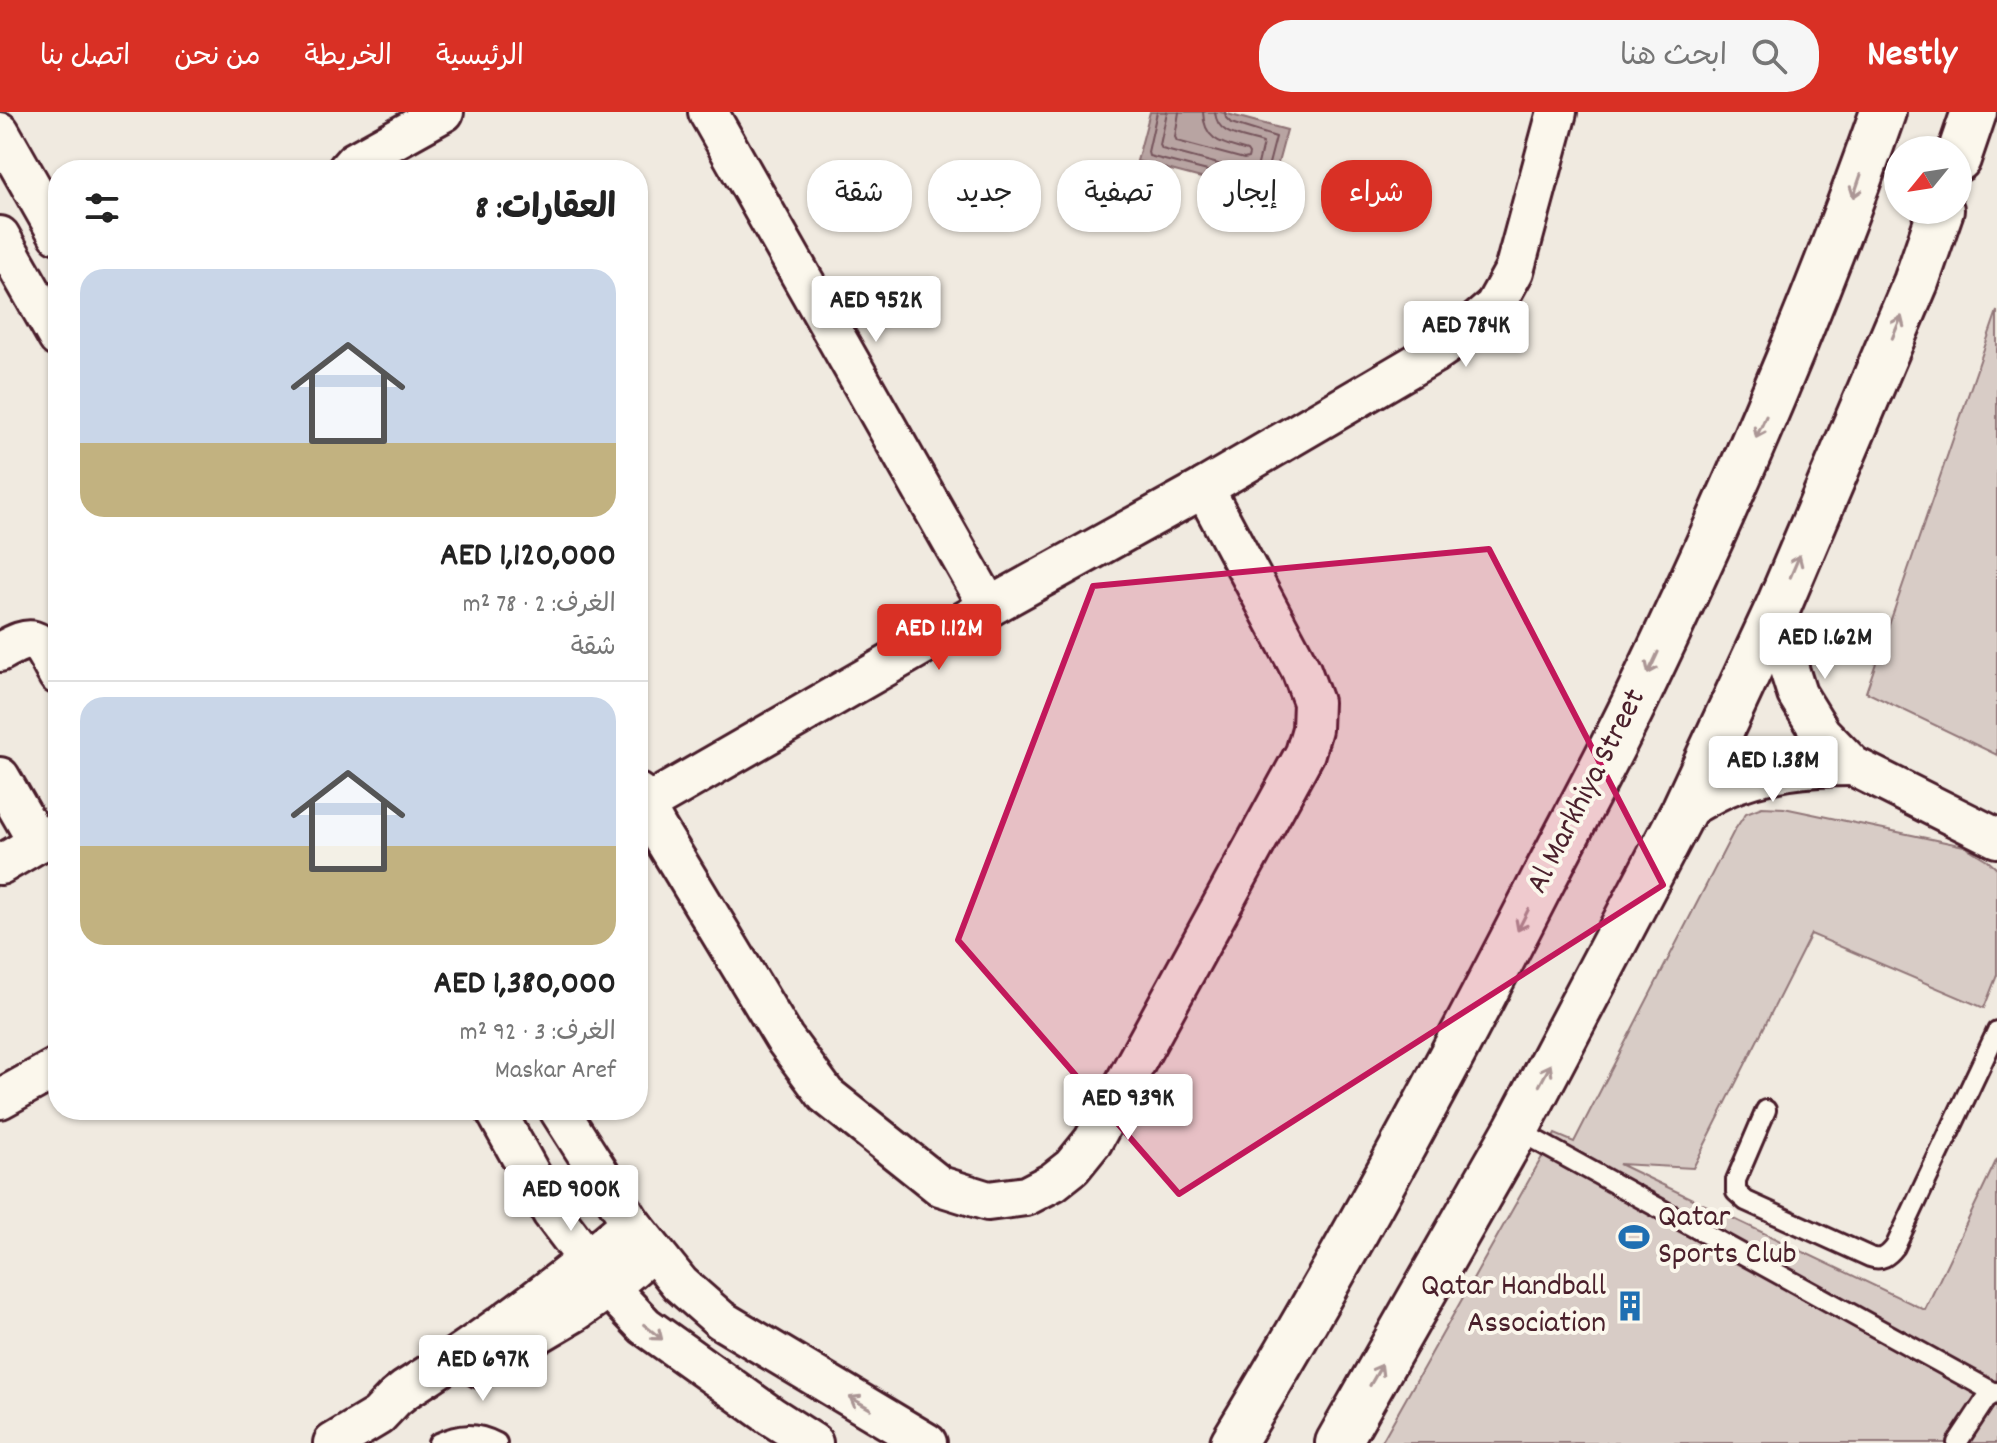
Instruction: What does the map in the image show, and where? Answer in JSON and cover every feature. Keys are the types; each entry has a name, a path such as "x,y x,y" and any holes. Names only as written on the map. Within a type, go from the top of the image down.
{"highway":[{"name":"Al Markhiya Street","path":"1234,1437 1378,1195 1464,1035 1640,691 1768,412 1848,214 1883,112"},
{"path":"1966,136 1974,112"},
{"path":"1338,1443 1516,1130 1684,810 1779,605 1916,282 1936,224"}],"street":[{"path":"358,160 444,112"},
{"path":"708,112 989,607"},
{"path":"648,814 989,607 1204,488 1433,354 1465,332 1494,307 1514,271 1557,112"},
{"path":"0,132 48,216"},
{"path":"0,236 48,320"},
{"path":"648,822 784,1038 826,1095 940,1186 988,1201 1026,1196 1053,1182 1072,1167 1093,1141 1305,753 1312,729 1313,702 1301,670 1204,488"},
{"path":"1779,605 1783,650 1797,694 1821,733 1853,766 1997,838"},
{"path":"0,652 21,640 32,640 41,646 48,658"},
{"path":"1684,810 1722,789 1764,774 1808,766 1853,766"},
{"path":"0,777 48,837 0,865"},
{"path":"0,1099 48,1073"},
{"path":"501,1120 552,1213 598,1274 645,1326 807,1441"},
{"path":"566,1120 642,1237 680,1284 721,1320 927,1443"},
{"path":"333,1443 378,1416 405,1390 505,1323 598,1274 642,1237"}],"lane":[{"path":"1766,1110 1736,1180 1736,1192 1746,1201 1870,1257 1884,1258 1895,1247 1997,1031"},
{"path":"1516,1130 1996,1392 1986,1399 1957,1443"},
{"path":"438,1443 453,1436 469,1434 497,1443"}],"highlighted area":[{"path":"1489,549 1663,885 1179,1194 958,940 1093,586"}],"shaded area":[{"path":"1997,311 1997,755 1866,692"},
{"name":"Qatar Sports Club","path":"1762,807 1784,808 1964,846 1997,869 1997,975 1984,1008 1811,934 1693,1168 1619,1164 1925,1310 1997,1159 1997,1443 1381,1443 1555,1134 1574,1142 1734,831 1746,813"}],"water":[{"path":"1150,112 1220,112 1287,130 1279,160 1197,160 1197,177 1181,173 1181,160 1137,160"}],"place":[{"name":"Qatar Sports Club","path":"1634,1237"},
{"name":"Qatar Handball Association","path":"1630,1306"}]}
